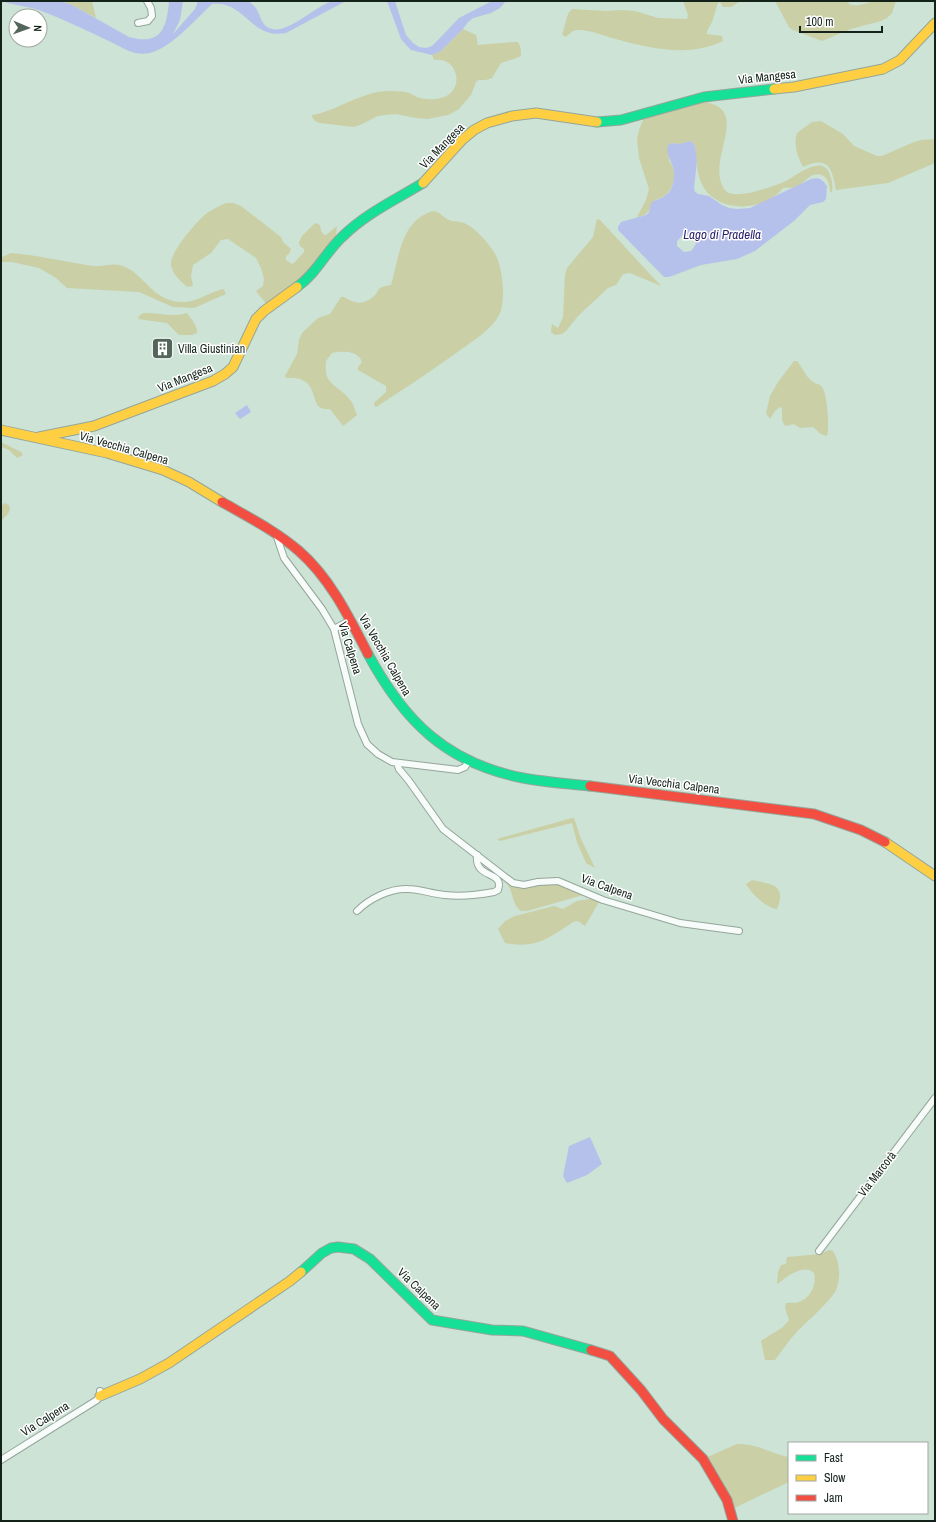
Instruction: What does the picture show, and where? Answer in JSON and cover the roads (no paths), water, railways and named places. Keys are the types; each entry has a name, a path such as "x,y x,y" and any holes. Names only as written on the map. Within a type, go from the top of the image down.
{"street":[{"path":"138,23 148,22 152,16 152,8 147,1"},
{"name":"Via Mangesa","path":"35,438 94,426 213,381 225,374 237,361 251,327 264,311 307,280 341,238 351,229 363,219 423,183 462,140 474,130 487,123 512,116 536,113 593,122 606,122 621,120 704,97 794,87 867,73 883,69 900,60 935,23"},
{"name":"Via Vecchia Calpena","path":"1,430 106,452 170,473 204,491 276,534 299,552 316,569 336,594 382,680 404,710 436,740 468,762 494,771 523,778 814,814 847,825 882,840 935,876"},
{"name":"Via Calpena","path":"276,534 284,558 322,609 334,628 363,738 371,749 397,763 458,770 465,767 468,762"},
{"path":"334,628 351,620"},
{"name":"Via Calpena","path":"397,763 399,769 412,784 443,829 475,857 516,884 524,885 546,881 558,881 603,900 680,924 739,931"},
{"path":"357,911 384,894 407,889 444,895 466,896 494,892 498,890 498,881 478,868 475,857"},
{"name":"Via Marcorà","path":"819,1251 935,1098"},
{"name":"Via Calpena","path":"1,1460 97,1400 100,1394 140,1379 169,1363 290,1281 322,1253 331,1248 338,1247 354,1249 370,1259 432,1320 492,1330 523,1331 610,1356 641,1390 663,1419 703,1459 727,1500 733,1521"}],"water":[{"path":"1,1 60,1 72,5 129,37 148,39 155,37 164,27 169,1 183,1 180,20 173,34 195,9 198,1 248,1 257,10 266,26 276,29 292,25 330,2 346,1 286,33 274,34 264,31 256,26 233,8 223,4 212,4 175,39 158,50 145,54 127,50 48,14 48,8 33,8"},
{"path":"387,1 395,1 406,35 419,47 426,48 432,46 459,18 492,1 506,1 500,8 491,13 473,18 441,51 432,55 411,50 401,39"},
{"name":"Lago di Pradella","path":"691,141 695,146 697,161 694,188 695,192 709,196 729,208 750,208 814,178 820,179 827,186 826,199 823,202 810,205 794,221 755,251 737,259 701,265 669,277 664,277 618,230 618,227 621,222 646,215 649,212 651,203 669,192 673,185 674,173 668,154 668,145 672,143 679,144","holes":["688,234 693,236 696,244 691,251 684,252 677,246 677,241 683,235"]},
{"path":"247,405 251,412 240,419 235,413"},
{"path":"590,1137 602,1164 587,1175 567,1183 563,1176 569,1146"}],"place":[{"name":"Villa Giustinian","path":"163,349"}]}
